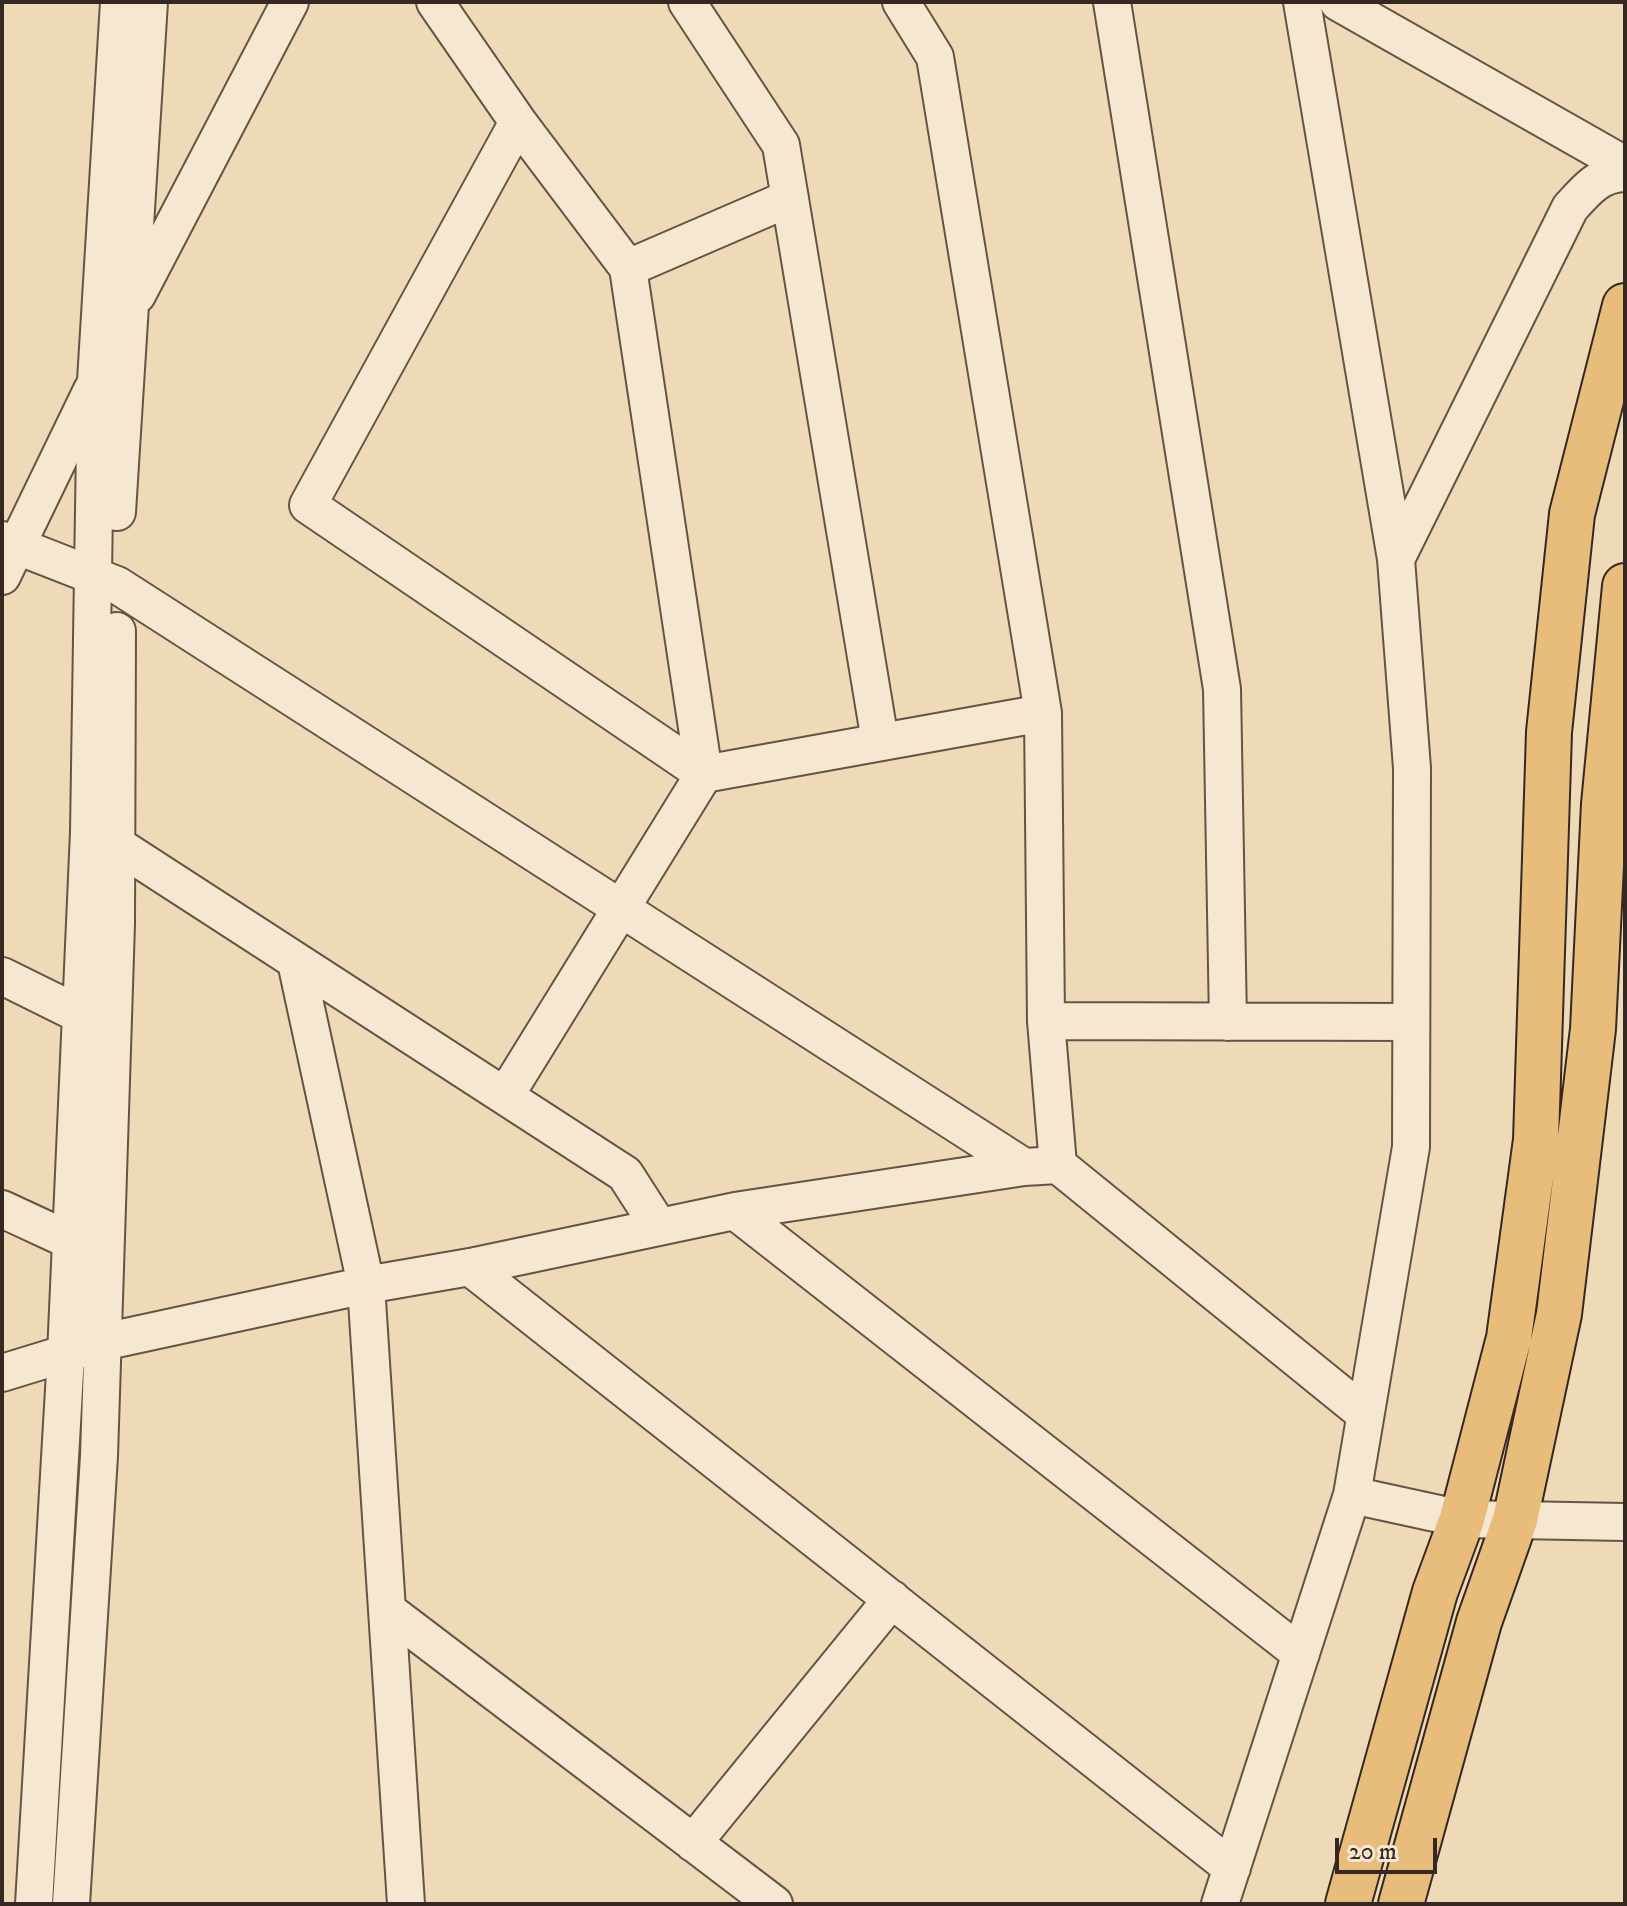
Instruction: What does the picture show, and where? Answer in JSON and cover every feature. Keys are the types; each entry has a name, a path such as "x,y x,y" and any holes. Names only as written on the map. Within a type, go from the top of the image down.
{"main road":[{"path":"1348,1904 1435,1592 1462,1519 1509,1338 1536,1140 1549,732 1572,514 1625,306"},
{"path":"1401,1904 1479,1622 1515,1520 1559,1314 1591,1045 1604,804 1625,586"}],"street":[{"path":"71,1904 99,1456 103,1342 105,581 96,381 119,2"},
{"path":"105,581 117,515 149,2"},
{"path":"130,307 290,2"},
{"path":"435,2 518,122 628,268 704,774 505,1096"},
{"path":"687,2 781,145 880,741"},
{"path":"901,2 935,57 1043,713 1046,1021 1041,1166"},
{"path":"1112,2 1222,689 1228,1022"},
{"path":"1220,1904 1352,1495 1411,1147 1412,768 1396,559 1302,2"},
{"path":"1338,2 1625,165"},
{"path":"518,122 308,505 704,774 1043,713"},
{"path":"1396,559 1570,208 1589,186 1610,173 1625,173"},
{"path":"628,268 790,198"},
{"path":"96,381 7,554 105,581 620,909 1041,1166 1365,1414"},
{"path":"103,839 625,1174 659,1227"},
{"path":"34,1904 66,1355 81,1015 103,839"},
{"path":"296,962 366,1285 406,1904"},
{"path":"2,976 81,1015"},
{"path":"1046,1021 1411,1022"},
{"path":"2,1373 103,1342 366,1285 470,1267 735,1211 1041,1166"},
{"path":"2,1209 71,1241"},
{"path":"735,1211 1301,1654"},
{"path":"470,1267 1232,1868"},
{"path":"1352,1495 1462,1519 1625,1522"},
{"path":"693,1843 892,1599"},
{"path":"387,1610 774,1904"}]}
